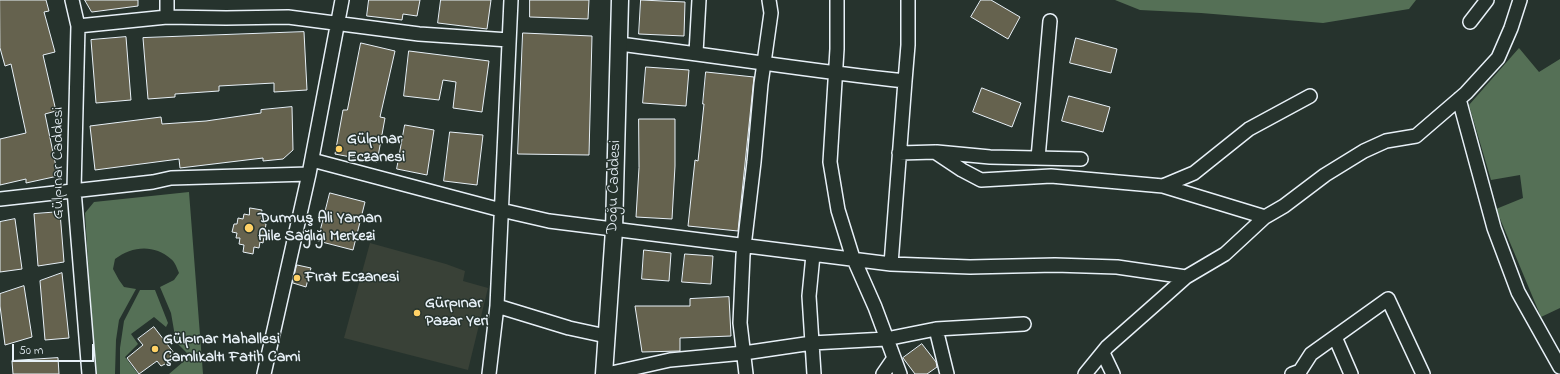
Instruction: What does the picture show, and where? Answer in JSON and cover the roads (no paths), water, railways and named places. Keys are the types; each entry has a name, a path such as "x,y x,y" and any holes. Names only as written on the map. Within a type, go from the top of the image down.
{"street":[{"name":"Gülpınar Caddesi","path":"72,0 78,26 74,190 89,374"},
{"path":"166,0 167,17"},
{"path":"264,374 312,160 342,0"},
{"path":"488,374 497,306 500,210 511,0"},
{"name":"Doğu Caddesi","path":"604,374 614,230 620,0"},
{"path":"696,53 699,0"},
{"path":"746,374 740,323 744,246 771,13 769,0"},
{"path":"837,0 837,49 830,162 838,210 854,261 875,307 900,374"},
{"path":"891,264 898,153 908,45 908,0"},
{"path":"1470,22 1487,0"},
{"path":"1085,374 1103,352 1186,277 1225,254 1265,217 1284,206 1325,175 1364,151 1386,141 1416,136 1459,99 1498,58 1511,28 1520,0"},
{"path":"78,26 167,17 288,17 419,34 509,40"},
{"path":"1038,158 1050,21"},
{"path":"618,44 696,53 835,74 905,81"},
{"path":"1164,186 1194,173 1249,129 1310,96"},
{"path":"1459,99 1494,228 1518,292 1560,367"},
{"path":"898,153 935,152 990,157 1081,159"},
{"path":"935,152 962,170 981,180 1051,176 1164,186 1265,217"},
{"path":"312,160 500,210 549,221 614,230 854,261 970,268 1055,265 1117,267 1186,277"},
{"path":"0,199 153,182 172,178 309,174"},
{"path":"813,255 809,296 814,374"},
{"path":"1292,374 1300,371 1311,354 1388,298 1422,374"},
{"path":"497,306 569,328 606,336"},
{"path":"607,374 670,360 744,353 812,343 886,338 936,329 1024,324"},
{"path":"936,329 947,374"},
{"path":"1335,337 1351,374"},
{"path":"1103,352 1113,374"},
{"path":"883,374 894,358"}],"place":[{"name":"Gülpınar Eczanesi","path":"339,149"},
{"name":"Durmuş Ali Yaman Aile Sağlığı Merkezi","path":"249,228"},
{"name":"Fırat Eczanesi","path":"297,278"},
{"name":"Gürpınar Pazar Yeri","path":"417,313"},
{"name":"Gülpınar Mahallesi Çamlıkaltı Fatih Cami","path":"155,349"}]}
